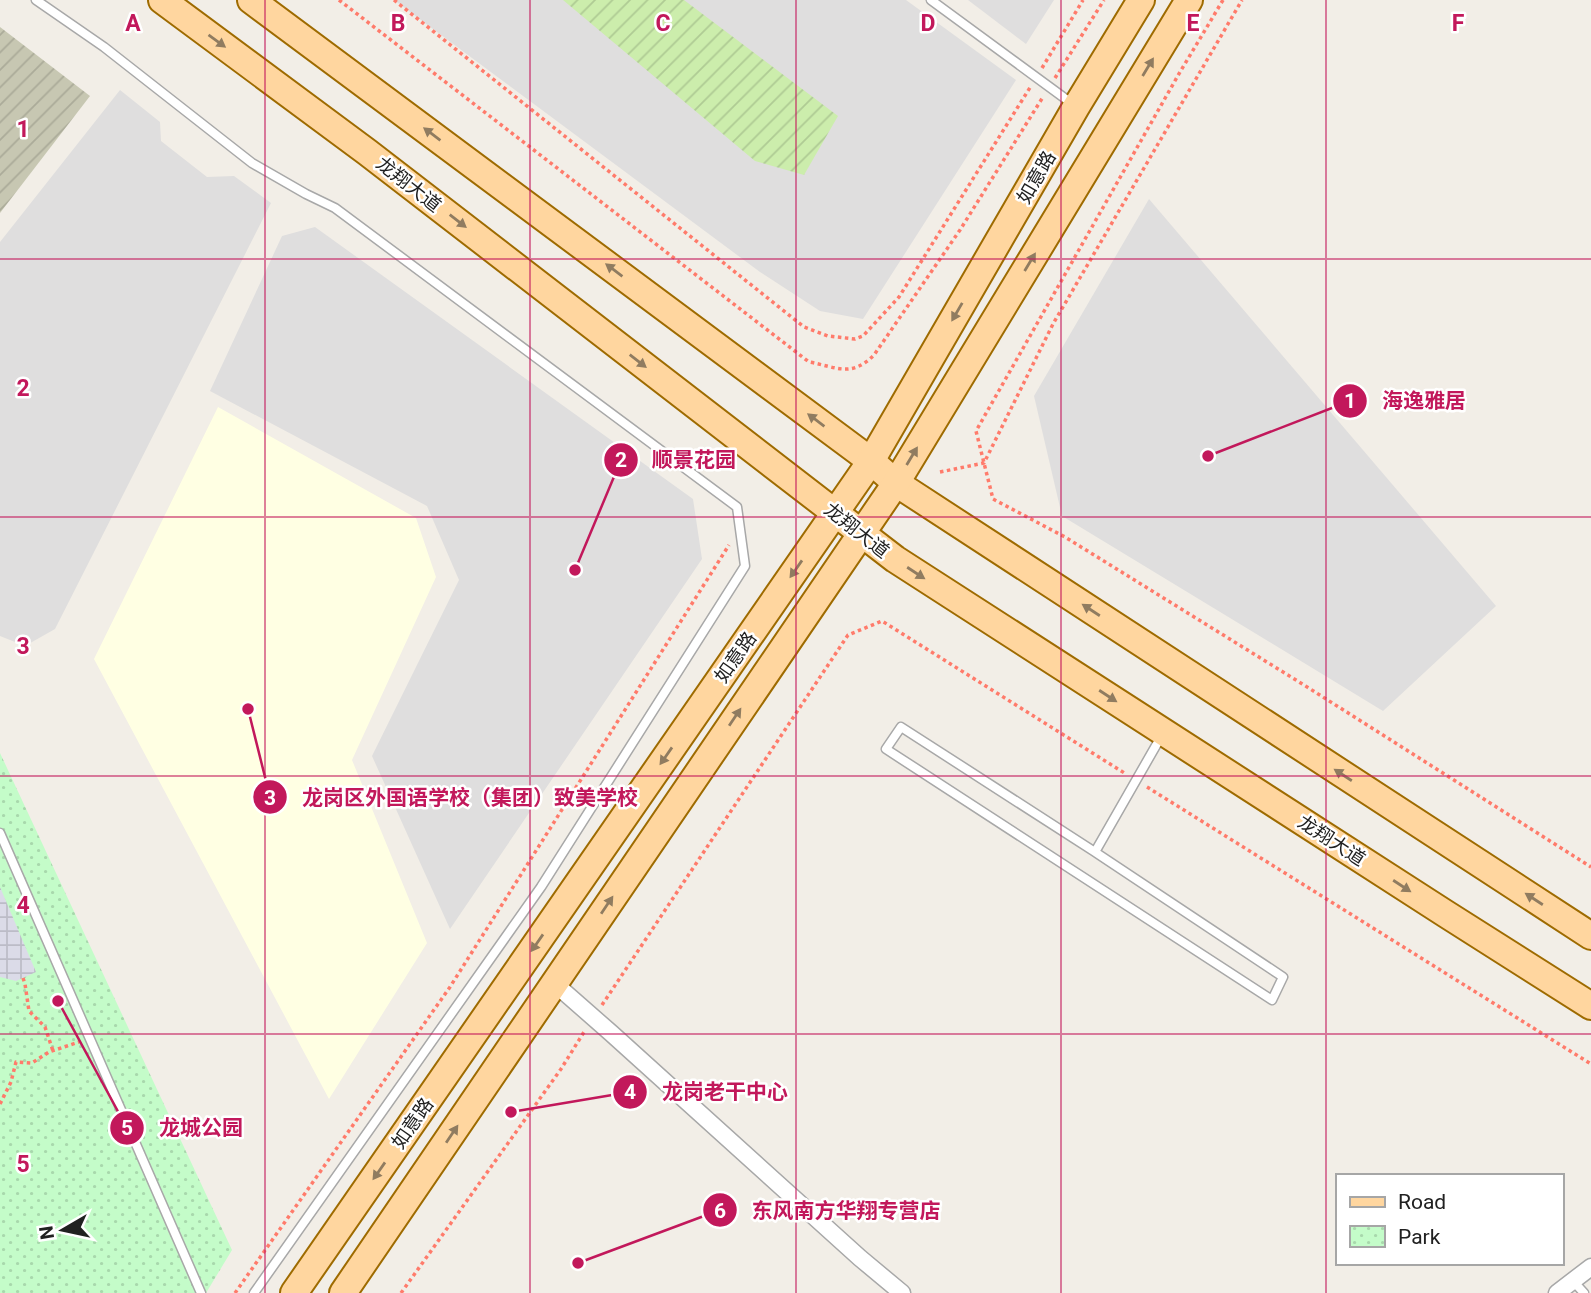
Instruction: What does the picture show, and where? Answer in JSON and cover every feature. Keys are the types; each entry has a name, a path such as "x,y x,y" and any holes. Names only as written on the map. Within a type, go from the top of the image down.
{"main road":[{"name":"龙翔大道","path":"162,0 368,152 895,559 1591,1006"},
{"path":"251,0 871,461 895,483 1591,936"},
{"name":"如意路","path":"294,1293 871,461 1076,107 1142,0"},
{"name":"如意路","path":"343,1293 895,483 1189,0"}],"street":[{"path":"554,983 902,1293"},
{"path":"1557,1293 1579,1287 1591,1267"}],"lane":[{"path":"36,0 104,47 252,163 335,208 737,508 745,566 541,887 254,1293"},
{"path":"931,0 1076,107"},
{"path":"901,727 1095,852 1283,977 1272,1000 886,749 901,727"},
{"path":"1095,852 1164,732"},
{"path":"0,833 201,1293"}],"path":[{"path":"338,0 809,362 844,369 861,366 874,355 960,230 1104,0"},
{"path":"394,0 804,327 828,336 855,339 863,336 899,297 1083,0"},
{"path":"1223,0 976,431 993,499 1065,537 1591,867"},
{"path":"940,472 984,463 1053,324 1242,0"},
{"path":"235,1293 450,987 740,529"},
{"path":"401,1293 561,1069 848,635 882,621 1591,1064"},
{"path":"23,978 29,1011 45,1027 53,1051"},
{"path":"0,1104 11,1082 16,1062 32,1063 53,1051 80,1041"}],"shaded area":[{"path":"394,0 906,0 1016,80 863,319 820,311 760,272"},
{"path":"968,0 1054,0 1026,44"},
{"path":"0,27 90,96 0,213"},
{"path":"120,90 160,122 161,141 207,177 234,176 271,203 55,629 25,646 0,636 0,242"},
{"path":"1149,199 1496,606 1383,711 1062,516 1034,396"},
{"path":"315,227 693,499 702,559 450,929 372,756 459,580 427,506 210,391 282,236"},
{"path":"218,407 416,518 436,577 352,760 427,943 329,1099 94,659"},
{"path":"0,887 36,972 16,981 0,977"}],"green space":[{"path":"563,0 684,0 838,116 804,175 755,161"},
{"path":"0,753 232,1250 206,1293 0,1293"}],"place":[{"name":"海逸雅居","path":"1208,456"},
{"name":"顺景花园","path":"575,570"},
{"name":"龙岗区外国语学校（集团）致美学校","path":"248,709"},
{"name":"龙城公园","path":"58,1001"},
{"name":"龙岗老干中心","path":"511,1112"},
{"name":"东风南方华翔专营店","path":"578,1263"}]}
